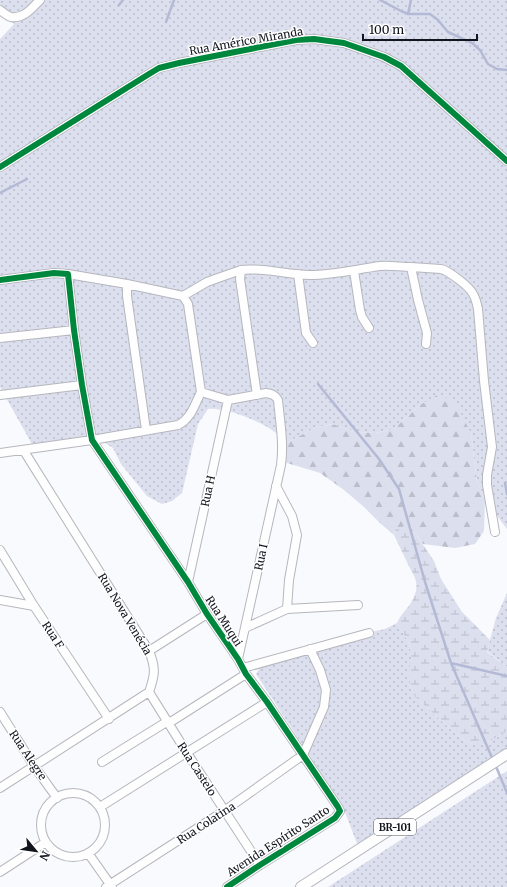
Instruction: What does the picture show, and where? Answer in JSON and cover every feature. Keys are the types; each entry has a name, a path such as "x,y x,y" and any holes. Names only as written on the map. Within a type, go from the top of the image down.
{"main road":[{"name":"BR-101","path":"301,887 507,754"}],"street":[{"path":"0,10 10,17 19,16 26,13 40,0"},
{"name":"Rua Américo Miranda","path":"0,167 159,68 289,42 314,39 344,43 384,57 401,66 507,161"},
{"path":"0,280 54,273 68,274 127,284 183,296 212,280 241,270 251,269 312,275 382,266 445,270 470,289 476,300 478,310 484,381 492,437 492,447 486,480 495,532"},
{"path":"411,267 427,333 426,344"},
{"path":"201,392 228,400 257,396 240,279 241,270"},
{"path":"354,270 360,310 362,317 370,328"},
{"path":"68,274 74,330 92,440"},
{"path":"298,274 306,334 312,343"},
{"path":"127,284 127,296 146,430"},
{"path":"0,454 178,425 187,420 201,392 188,304 183,296"},
{"path":"0,338 74,330"},
{"path":"0,395 82,385"},
{"name":"Rua I","path":"238,659 282,456 278,400 273,394 257,396"},
{"name":"Rua H","path":"188,582 228,400"},
{"name":"Rua Muqui","path":"92,440 188,582 207,614 238,659 244,671 267,702 340,812"},
{"name":"Rua Nova Venécia","path":"24,451 149,651 155,674 150,692"},
{"path":"276,486 292,516 297,535 287,609"},
{"name":"Rua F","path":"0,550 34,606 108,719"},
{"path":"0,600 34,606"},
{"path":"245,628 287,609 358,606"},
{"path":"149,651 207,614"},
{"path":"102,762 168,722 244,671 310,649 369,633"},
{"path":"303,755 324,707 326,690 320,670 310,649"},
{"path":"0,788 150,692"},
{"name":"Rua Castelo","path":"150,692 187,753 260,865"},
{"path":"100,807 267,702"},
{"name":"Rua Alegre","path":"0,712 34,766 57,798"},
{"name":"Rua Colatina","path":"110,886 224,811 303,755"},
{"path":"77,793 88,796 100,807 104,817 105,832 102,839 93,850 83,856 68,857 57,853 46,842 42,834 41,826 43,815 48,805 53,800 63,795 77,793"},
{"name":"Avenida Espírito Santo","path":"227,887 335,818 340,812"},
{"path":"0,872 46,842"},
{"path":"88,853 110,886"}],"green space":[{"path":"0,0 507,0 507,529 485,500 477,481 471,433 420,405 394,429 375,433 357,432 332,424 315,428 284,444 277,434 271,429 254,420 224,410 208,409 198,424 182,493 172,501 162,504 147,496 121,464 113,448 102,441 33,446 0,387 0,39 14,24 0,14"},
{"path":"439,394 455,402 471,433 477,481 485,500 484,531 475,544 455,548 423,544 413,530 395,530 394,535 344,490 320,473 284,462 284,444 315,428 332,424 357,432 375,433 394,429 420,405"},
{"path":"406,525 413,530 434,561 441,579 462,612 490,640 487,652 507,667 507,731 483,745 475,745 464,740 454,732 415,697 410,685 410,680 407,673 411,664 411,649 397,623 414,597 417,586 415,578 394,535 395,530"},
{"path":"507,593 507,667 487,651 496,618"},
{"path":"397,623 411,649 412,659 408,673 410,685 415,697 464,740 475,745 483,745 507,731 507,749 358,846 343,807 256,674 260,667 283,659 336,647"},
{"path":"507,771 507,887 328,887"}],"waterway":[{"path":"119,5 123,0"},
{"path":"166,22 174,0"},
{"path":"380,0 408,14 430,14 438,20 448,32 472,43 480,50 488,64 497,69 507,70"},
{"path":"408,14 411,0"},
{"path":"0,193 27,179"},
{"path":"318,384 379,459 399,489 425,582 451,663 493,760"},
{"path":"505,483 507,494"},
{"path":"451,663 507,676"},
{"path":"495,764 507,793"}],"cycle path":[{"path":"0,167 159,68 296,40 314,39 344,43 384,57 401,66 507,161"},
{"path":"0,280 54,273 68,274 74,330 92,440 188,582 207,614 238,659 246,674 267,702 340,811 335,818 227,887"}]}
